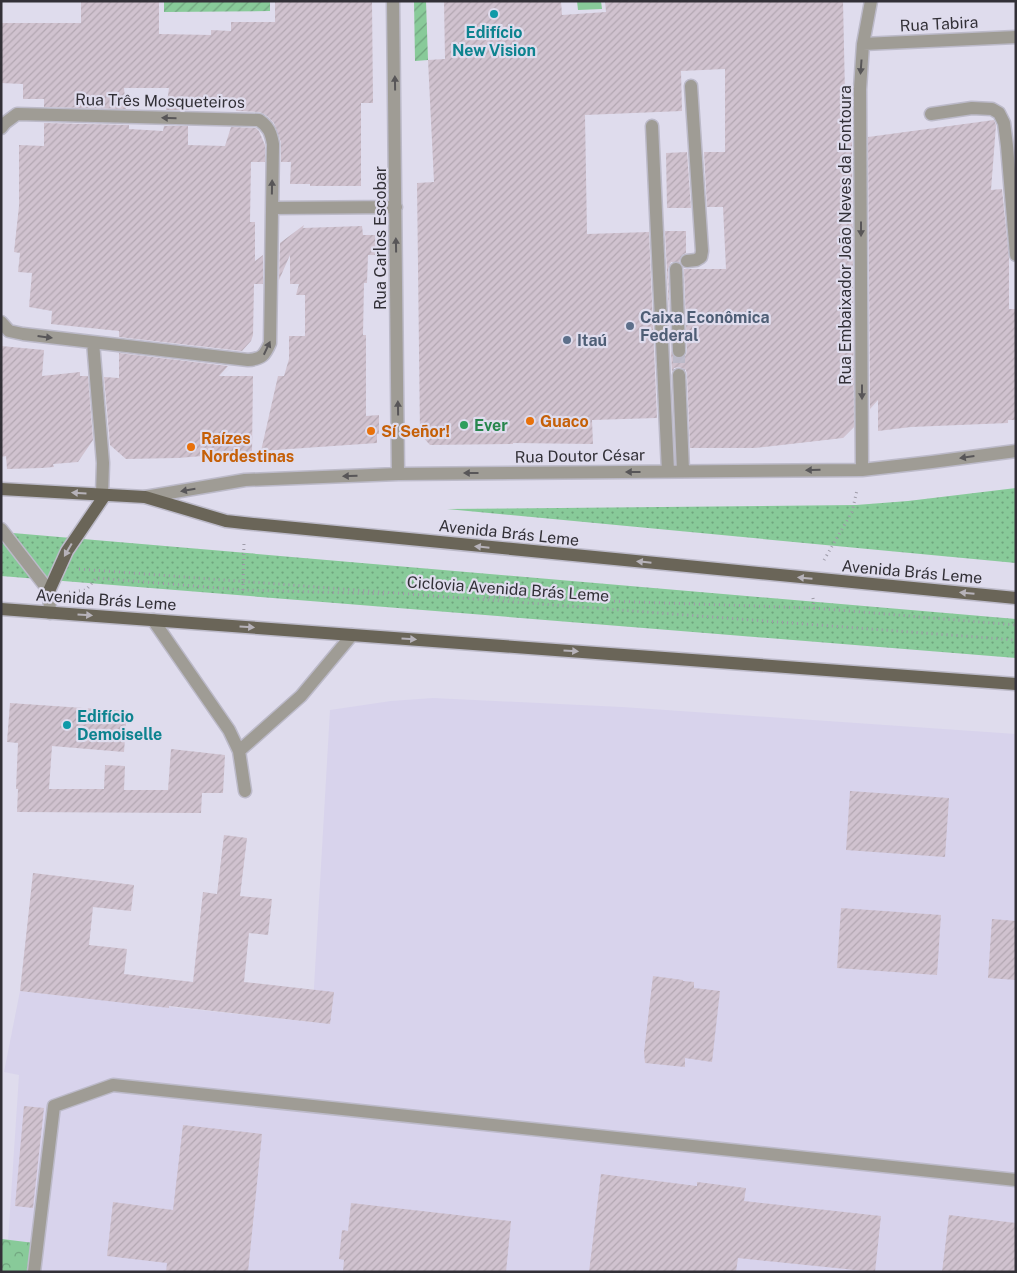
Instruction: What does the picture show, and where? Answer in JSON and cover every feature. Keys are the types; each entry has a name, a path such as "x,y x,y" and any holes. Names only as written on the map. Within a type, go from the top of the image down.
{"main road":[{"name":"Avenida Brás Leme","path":"1,489 145,497 226,521 244,523 1016,598"},
{"path":"49,592 58,568 103,495"},
{"name":"Avenida Brás Leme","path":"1,609 1016,684"}],"street":[{"name":"Rua Carlos Escobar","path":"394,1 398,474"},
{"name":"Rua Embaixador João Neves da Fontoura","path":"862,470 860,89 863,44 871,1"},
{"name":"Rua Tabira","path":"863,44 1016,37"},
{"path":"687,261 696,260 701,257 702,251 691,86"},
{"path":"931,114 972,108 992,109 999,114 1004,123 1005,131 1016,256"},
{"name":"Rua Três Mosqueteiros","path":"1,128 17,114 259,120 268,126 272,139 270,343 265,355 259,359 248,360 15,333 1,322"},
{"path":"652,126 668,471"},
{"path":"272,208 396,207"},
{"path":"676,270 679,351"},
{"path":"93,342 103,495"},
{"path":"679,375 683,471"},
{"name":"Rua Doutor César","path":"145,497 245,480 398,474 862,470 1016,451"},
{"path":"1,529 49,592 50,613"},
{"path":"153,620 229,730 239,751 245,791"},
{"path":"239,751 301,696 352,635"},
{"path":"34,1272 54,1106 113,1086 1016,1180"}],"path":[{"path":"242,590 244,523"},
{"name":"Ciclovia Avenida Brás Leme","path":"58,568 1016,640"},
{"path":"49,592 86,590 96,578 242,590 814,608"}],"shaded area":[{"path":"433,698 622,707 1016,734 1016,1272 6,1272 19,1075 4,1072 20,991 312,1022 330,710 391,701"}],"green space":[{"path":"164,1 270,1 270,11 164,12"},
{"path":"414,1 426,1 428,60 415,61"},
{"path":"577,1 601,1 602,9 578,10"},
{"path":"1016,488 1016,563 447,509 856,505 908,501"},
{"path":"1,532 1016,619 1016,658 1,576"},
{"path":"2,1239 34,1243 31,1272 1,1272"}],"building":[{"path":"81,1 159,1 159,34 211,35 211,30 231,31 231,22 275,22 275,1 372,1 373,103 361,103 361,186 290,184 291,162 281,162 281,142 274,123 260,112 236,111 238,105 189,105 189,110 166,110 169,88 124,88 126,109 44,107 44,99 23,99 23,84 1,83 1,23 81,23"},
{"path":"444,1 561,1 562,15 606,12 605,1 843,1 846,140 852,140 854,427 843,438 755,448 690,448 687,374 686,370 679,367 674,368 672,372 665,231 686,231 686,253 682,255 679,262 671,262 668,269 671,351 675,358 680,359 686,355 687,351 684,269 726,269 723,207 707,207 704,152 725,152 725,69 681,71 682,111 585,115 587,234 649,232 657,418 592,420 593,444 430,445 420,434 417,183 434,182 428,60 445,59"},
{"path":"994,120 996,125 991,190 1002,189 1009,258 1009,309 1016,309 1016,420 1008,420 1008,423 911,427 878,431 878,400 870,409 868,137"},
{"path":"44,123 129,125 129,129 163,131 164,126 188,126 188,145 225,146 231,127 256,128 259,131 265,145 265,162 251,162 250,222 255,222 255,261 263,255 263,284 254,284 253,335 251,341 242,351 119,337 119,331 51,324 52,311 29,307 32,273 18,272 20,253 14,252 19,206 19,145 44,146"},
{"path":"687,152 691,208 667,208 666,153"},
{"path":"304,225 303,228 362,226 363,235 375,235 376,255 368,255 367,283 364,283 363,335 366,335 366,416 379,415 379,434 377,434 377,443 261,451 278,376 284,376 289,359 289,336 305,336 305,295 296,295 299,284 290,284 290,255 279,280 280,243"},
{"path":"1,346 44,350 42,376 80,372 80,376 88,376 93,440 78,462 53,464 54,467 7,469 6,456 1,457"},
{"path":"119,353 228,366 219,376 253,376 252,452 178,458 126,459 110,445 104,377 119,378"},
{"path":"10,703 127,711 124,752 52,746 49,789 104,789 105,765 125,766 124,790 168,790 171,749 225,755 223,793 202,793 201,813 17,812 18,743 7,742"},
{"path":"850,791 949,798 945,857 846,850"},
{"path":"224,835 247,838 240,896 272,899 268,935 249,933 244,982 334,992 330,1024 20,991 33,873 134,885 131,911 93,907 89,945 127,949 124,974 193,982 203,892 217,894"},
{"path":"841,908 941,915 937,975 837,968"},
{"path":"992,919 1016,921 1016,980 988,978"},
{"path":"653,976 694,982 694,988 720,991 712,1062 685,1058 685,1067 645,1063 644,1052"},
{"path":"24,1106 44,1108 33,1208 15,1206"},
{"path":"183,1125 262,1134 248,1272 166,1272 167,1263 107,1256 113,1202 173,1210"},
{"path":"601,1174 697,1186 697,1182 746,1188 744,1201 881,1216 875,1272 738,1258 736,1272 589,1272"},
{"path":"351,1203 511,1221 506,1272 343,1272 344,1260 339,1259 342,1230 348,1231"},
{"path":"949,1215 1016,1223 1016,1272 942,1272"}],"tunnel":[{"path":"679,351 679,375"}],"place":[{"name":"Edifício New Vision","path":"494,14"},
{"name":"Caixa Econômica Federal","path":"630,326"},
{"name":"Itaú","path":"567,340"},
{"name":"Guaco","path":"530,421"},
{"name":"Ever","path":"464,425"},
{"name":"Sí Señor!","path":"371,431"},
{"name":"Raízes Nordestinas","path":"191,447"},
{"name":"Edifício Demoiselle","path":"67,725"}]}
